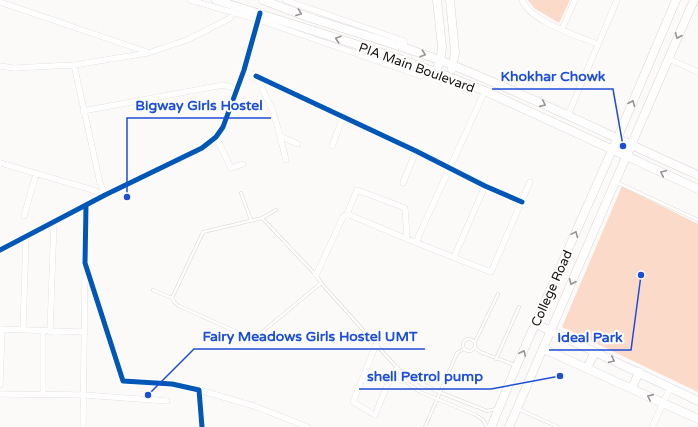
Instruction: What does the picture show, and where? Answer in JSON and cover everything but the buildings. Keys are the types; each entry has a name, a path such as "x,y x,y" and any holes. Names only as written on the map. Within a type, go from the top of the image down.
{"main road":[{"name":"PIA Main Boulevard","path":"216,0 234,9 428,68 449,76 485,91 698,190"},
{"name":"PIA Main Boulevard","path":"262,0 316,20 453,65 568,115 631,146 698,175"},
{"path":"436,72 442,47 437,0"},
{"path":"449,76 453,65 455,52 450,0"},
{"path":"617,139 676,0"},
{"path":"631,146 694,0"},
{"name":"College Road","path":"491,427 617,139"},
{"name":"College Road","path":"509,427 631,146"},
{"path":"536,324 698,401"},
{"path":"544,349 698,419"},
{"path":"587,368 595,352"},
{"path":"632,388 639,372"}],"street":[{"path":"0,66 14,68 74,65 148,53 187,40 207,30 230,18 234,9 190,0"},
{"path":"285,0 404,41 405,48"},
{"path":"522,0 525,7 543,21 597,44"},
{"path":"562,29 575,0"},
{"path":"568,115 616,0"},
{"path":"0,2 148,53"},
{"path":"0,250 26,238 105,195 202,148 216,137 223,127 244,70 259,17"},
{"path":"669,59 698,72"},
{"path":"74,65 100,183 105,195"},
{"path":"244,70 485,186 522,202"},
{"path":"256,76 271,107 286,160"},
{"path":"83,111 223,86 237,89"},
{"path":"417,243 419,235 485,91"},
{"path":"332,146 343,117"},
{"path":"280,136 298,144"},
{"path":"216,137 231,168 243,164"},
{"path":"403,183 416,152"},
{"path":"0,163 94,190 105,195"},
{"path":"24,216 36,174"},
{"path":"347,214 491,272 530,182"},
{"path":"454,257 485,186"},
{"path":"316,275 343,217 347,214 357,190 406,208 407,239"},
{"path":"84,427 84,263 86,206"},
{"path":"50,332 54,222"},
{"path":"23,330 26,238"},
{"path":"84,263 123,381 172,384 199,390 254,406 308,427"},
{"path":"0,385 1,329 50,332 85,332"},
{"path":"43,331 43,394"},
{"path":"376,345 353,402 375,415 390,381 390,375 398,369"},
{"path":"652,427 670,388"},
{"path":"199,390 202,427"},
{"path":"0,394 84,395 147,399"}],"lane":[{"path":"616,182 698,220"},
{"path":"241,193 251,220"},
{"path":"172,298 203,232 262,218 276,210"},
{"path":"262,218 316,275 321,283 398,369 404,379 412,387 436,399 476,415 483,420 487,427"},
{"path":"153,290 172,298 179,306 246,336 254,336 261,333 321,283"},
{"path":"475,348 475,342 498,294"},
{"path":"496,359 519,307"},
{"path":"464,349 464,341 472,339 475,342"},
{"path":"475,348 480,352 496,359 517,365"},
{"path":"464,349 468,352 475,348"},
{"path":"425,427 457,353 464,349"},
{"path":"398,369 420,383 439,392 487,411 499,408"},
{"path":"517,408 558,427"}],"shaded area":[{"path":"528,0 570,0 559,23 534,8"},
{"path":"622,186 698,224 698,392 562,327"}],"cycle path":[{"path":"0,250 105,195 202,148 216,137 223,127 244,70 260,13"},
{"path":"256,76 416,151 485,186 522,202"},
{"path":"86,206 85,263 123,381 172,384 199,390 202,427"}],"place":[{"name":"Khokhar Chowk","path":"623,146"},
{"name":"Bigway Girls Hostel","path":"127,197"},
{"name":"Ideal Park","path":"641,275"},
{"name":"shell Petrol pump","path":"560,376"},
{"name":"Fairy Meadows Girls Hostel UMT","path":"148,395"}]}
